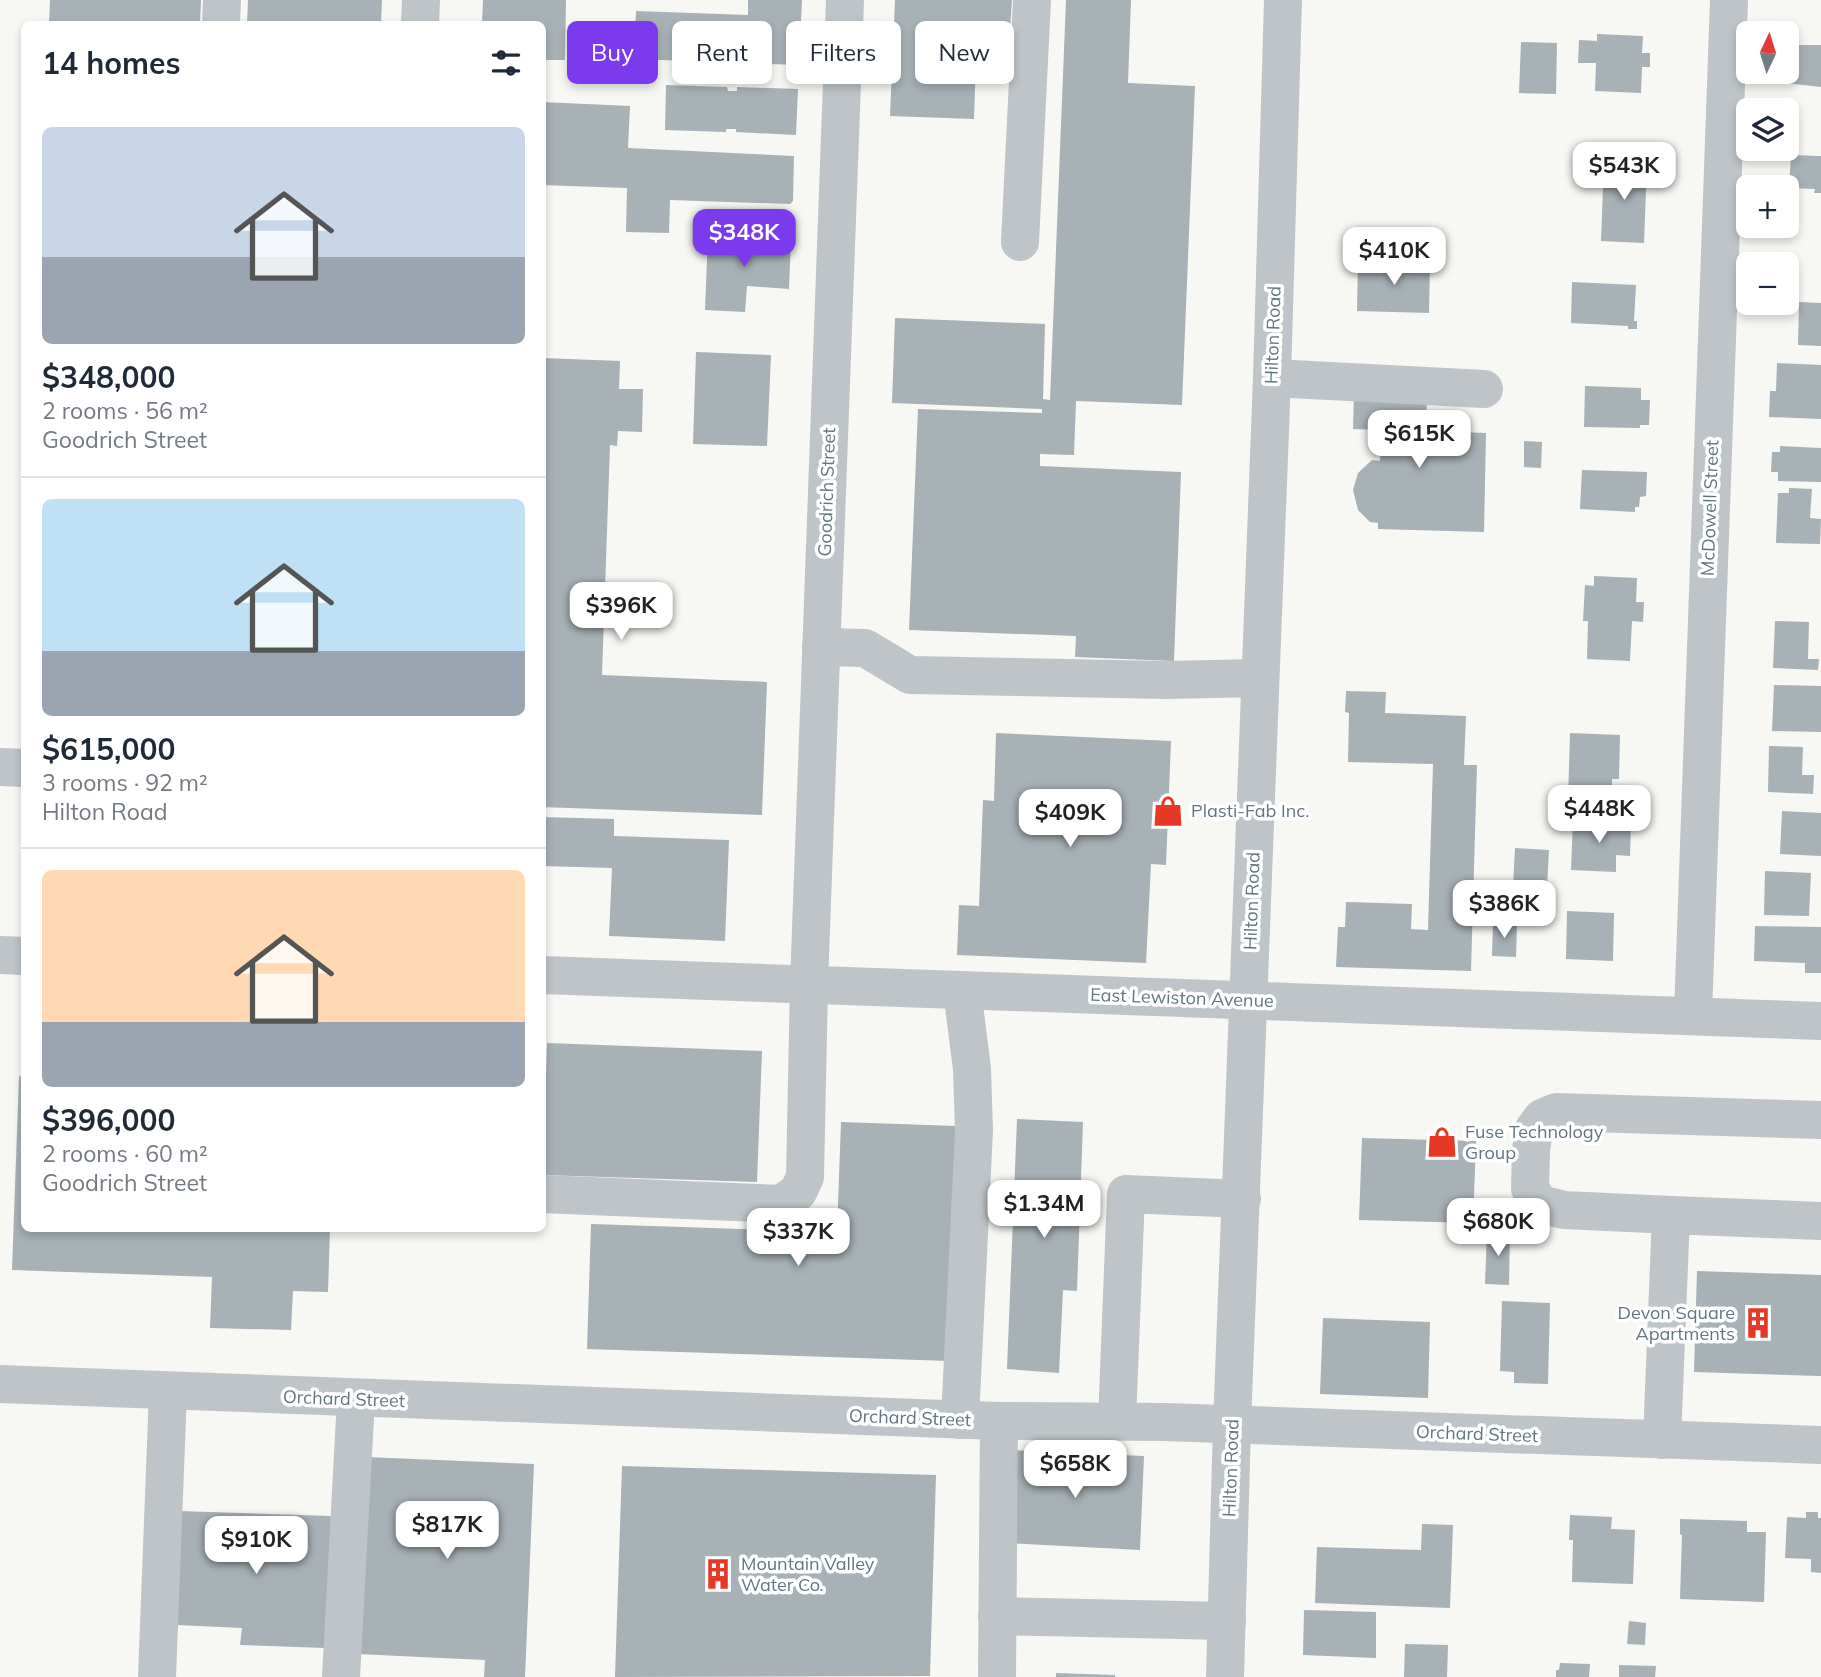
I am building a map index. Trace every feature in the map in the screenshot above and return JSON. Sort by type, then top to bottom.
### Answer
[{"type":"street","points":[[221,21],[222,0]]},
{"type":"street","points":[[420,21],[421,0]]},
{"type":"street","name":"Goodrich Street","points":[[546,1194],[781,1203],[798,1192],[805,1177],[809,984],[845,0]]},
{"type":"street","points":[[1020,242],[1032,0]]},
{"type":"street","name":"Hilton Road","points":[[1225,1677],[1283,0]]},
{"type":"street","name":"McDowell Street","points":[[1693,1015],[1729,0]]},
{"type":"street","points":[[1272,378],[1484,389]]},
{"type":"street","points":[[821,647],[865,648],[911,675],[1166,680],[1260,678]]},
{"type":"street","points":[[0,767],[21,768]]},
{"type":"street","points":[[0,955],[21,956]]},
{"type":"street","name":"East Lewiston Avenue","points":[[546,975],[1821,1021]]},
{"type":"street","points":[[960,1420],[974,1130],[972,1069],[962,990]]},
{"type":"street","points":[[1821,1120],[1556,1112],[1542,1118],[1534,1129],[1530,1189],[1540,1205],[1564,1210],[1821,1222]]},
{"type":"street","points":[[1117,1422],[1126,1194],[1242,1199]]},
{"type":"street","points":[[1662,1440],[1671,1215]]},
{"type":"street","name":"Orchard Street","points":[[0,1384],[960,1420],[1232,1425],[1821,1445]]},
{"type":"street","points":[[157,1677],[168,1392]]},
{"type":"street","points":[[341,1677],[356,1399]]},
{"type":"street","points":[[997,1677],[999,1421]]},
{"type":"street","points":[[997,1616],[1227,1621]]},
{"type":"building","points":[[50,0],[201,0],[200,21],[49,21]]},
{"type":"building","points":[[248,0],[382,0],[381,21],[247,21]]},
{"type":"building","points":[[483,0],[566,0],[565,60],[546,60],[546,21],[482,21]]},
{"type":"building","points":[[748,0],[802,0],[801,21],[786,21],[786,65],[772,64],[772,21],[672,21],[672,60],[658,60],[658,21],[636,21],[636,11],[748,15]]},
{"type":"building","points":[[895,0],[1012,0],[1011,21],[915,21],[915,84],[975,84],[974,119],[890,116],[891,84],[901,84],[901,21],[894,21]]},
{"type":"building","points":[[1066,0],[1131,0],[1128,83],[1195,86],[1182,405],[1076,401],[1074,455],[1040,454],[1040,466],[1181,472],[1174,661],[1075,657],[1076,636],[909,630],[918,409],[1042,413],[1042,409],[892,403],[895,318],[1045,324],[1043,399],[1050,400]]},
{"type":"building","points":[[1597,34],[1643,36],[1642,53],[1650,53],[1650,67],[1642,67],[1641,93],[1595,91],[1596,63],[1578,63],[1579,40],[1597,41]]},
{"type":"building","points":[[1521,42],[1557,43],[1556,94],[1519,93]]},
{"type":"building","points":[[1799,45],[1821,45],[1821,87],[1794,84],[1799,84]]},
{"type":"building","points":[[666,85],[727,87],[728,91],[737,91],[737,87],[798,89],[796,135],[736,132],[736,129],[726,129],[726,132],[665,130]]},
{"type":"building","points":[[546,102],[630,106],[628,148],[794,156],[793,201],[790,204],[670,200],[669,233],[626,232],[627,188],[546,185]]},
{"type":"building","points":[[1799,155],[1821,156],[1821,193],[1814,193],[1815,189],[1799,188],[1799,175],[1790,175],[1791,161],[1799,161]]},
{"type":"building","points":[[1604,162],[1647,163],[1644,243],[1601,241]]},
{"type":"building","points":[[708,235],[791,239],[789,289],[747,286],[745,312],[705,310]]},
{"type":"building","points":[[1358,261],[1430,262],[1429,313],[1357,311]]},
{"type":"building","points":[[1572,282],[1636,285],[1634,321],[1637,321],[1637,329],[1628,329],[1628,326],[1571,323]]},
{"type":"building","points":[[1799,302],[1821,303],[1821,346],[1798,345]]},
{"type":"building","points":[[696,352],[771,355],[767,446],[693,444]]},
{"type":"building","points":[[546,358],[620,361],[619,389],[643,389],[642,432],[618,431],[617,446],[610,445],[602,675],[767,682],[762,815],[546,807]]},
{"type":"building","points":[[1777,363],[1821,365],[1821,419],[1769,417],[1770,391],[1776,391]]},
{"type":"building","points":[[1585,386],[1641,388],[1641,400],[1650,400],[1649,425],[1640,425],[1640,428],[1584,427]]},
{"type":"building","points":[[1354,394],[1427,396],[1426,431],[1486,433],[1484,532],[1378,529],[1378,523],[1370,522],[1358,510],[1353,490],[1358,473],[1372,460],[1380,461],[1381,430],[1353,429]]},
{"type":"building","points":[[1524,441],[1542,442],[1541,468],[1524,467]]},
{"type":"building","points":[[1780,446],[1821,448],[1821,482],[1778,481],[1778,472],[1771,472],[1772,452],[1780,452]]},
{"type":"building","points":[[1582,470],[1647,472],[1646,496],[1640,497],[1639,507],[1635,507],[1635,512],[1580,509]]},
{"type":"building","points":[[1789,488],[1812,489],[1810,518],[1821,519],[1820,544],[1776,543],[1778,493],[1789,493]]},
{"type":"building","points":[[1594,576],[1637,578],[1636,602],[1644,602],[1643,622],[1632,621],[1630,661],[1587,659],[1588,621],[1583,621],[1585,585],[1594,586]]},
{"type":"building","points":[[1775,621],[1809,622],[1808,659],[1819,659],[1818,670],[1773,668]]},
{"type":"building","points":[[1774,685],[1821,686],[1821,732],[1772,731]]},
{"type":"building","points":[[1346,691],[1386,692],[1385,713],[1466,716],[1464,765],[1477,765],[1471,971],[1336,967],[1338,927],[1345,927],[1346,902],[1412,904],[1411,929],[1428,930],[1433,764],[1348,762],[1349,713],[1345,712]]},
{"type":"building","points":[[996,733],[1171,741],[1166,865],[1151,864],[1146,963],[957,955],[959,905],[979,906],[983,800],[994,801]]},
{"type":"building","points":[[1570,733],[1620,735],[1619,779],[1612,779],[1612,802],[1568,800]]},
{"type":"building","points":[[1769,746],[1803,747],[1802,775],[1814,775],[1813,794],[1768,792]]},
{"type":"building","points":[[1782,811],[1821,813],[1821,856],[1780,854]]},
{"type":"building","points":[[546,817],[614,819],[614,836],[729,840],[725,941],[609,936],[612,868],[546,866]]},
{"type":"building","points":[[1573,820],[1631,823],[1630,856],[1616,855],[1616,872],[1571,870]]},
{"type":"building","points":[[1515,848],[1549,850],[1547,887],[1513,886]]},
{"type":"building","points":[[1765,871],[1811,873],[1809,916],[1764,915]]},
{"type":"building","points":[[1567,911],[1614,913],[1613,961],[1566,959]]},
{"type":"building","points":[[1493,923],[1517,924],[1516,957],[1492,956]]},
{"type":"building","points":[[1755,926],[1821,927],[1821,973],[1805,973],[1805,963],[1754,961]]},
{"type":"building","points":[[547,1043],[762,1051],[757,1182],[546,1175]]},
{"type":"building","points":[[19,1076],[21,1232],[330,1232],[328,1292],[293,1291],[291,1330],[210,1328],[212,1277],[12,1270]]},
{"type":"building","points":[[1017,1119],[1083,1122],[1077,1291],[1063,1290],[1059,1373],[1007,1369]]},
{"type":"building","points":[[841,1122],[956,1126],[949,1361],[587,1349],[591,1224],[837,1232]]},
{"type":"building","points":[[1362,1138],[1476,1141],[1473,1223],[1359,1220]]},
{"type":"building","points":[[1487,1230],[1510,1231],[1509,1285],[1485,1284]]},
{"type":"building","name":"Devon Square Apartments","points":[[1697,1271],[1821,1275],[1821,1376],[1694,1372]]},
{"type":"building","points":[[1502,1301],[1550,1303],[1548,1384],[1514,1383],[1514,1372],[1500,1371]]},
{"type":"building","points":[[1323,1318],[1430,1322],[1428,1398],[1320,1394]]},
{"type":"building","points":[[1010,1450],[1144,1456],[1140,1550],[1005,1543]]},
{"type":"building","points":[[366,1457],[534,1464],[525,1677],[484,1677],[485,1660],[357,1654]]},
{"type":"building","name":"Mountain Valley Water Co.","points":[[622,1466],[936,1475],[930,1676],[615,1677]]},
{"type":"building","points":[[179,1511],[331,1516],[326,1648],[240,1645],[242,1628],[177,1625]]},
{"type":"building","points":[[1806,1512],[1818,1512],[1818,1518],[1821,1518],[1821,1573],[1811,1572],[1811,1559],[1785,1558],[1787,1517],[1806,1518]]},
{"type":"building","points":[[1570,1515],[1612,1517],[1611,1529],[1635,1530],[1633,1584],[1572,1582],[1573,1540],[1569,1540]]},
{"type":"building","points":[[1680,1519],[1747,1521],[1747,1532],[1766,1532],[1764,1602],[1680,1599]]},
{"type":"building","points":[[1422,1524],[1453,1525],[1450,1608],[1315,1603],[1317,1547],[1421,1550]]},
{"type":"building","points":[[1304,1610],[1376,1612],[1376,1658],[1303,1655]]},
{"type":"building","points":[[1629,1621],[1646,1623],[1645,1645],[1627,1644]]},
{"type":"building","points":[[1405,1644],[1448,1645],[1447,1677],[1404,1677]]},
{"type":"building","points":[[1560,1663],[1590,1664],[1589,1677],[1556,1677]]},
{"type":"building","points":[[1619,1665],[1656,1666],[1655,1677],[1619,1677]]},
{"type":"building","points":[[1056,1673],[1115,1675],[1115,1677],[1056,1677]]},
{"type":"place","name":"Plasti-Fab Inc.","points":[[1168,811]]},
{"type":"place","name":"Fuse Technology Group","points":[[1442,1142]]},
{"type":"place","name":"Devon Square Apartments","points":[[1758,1323]]},
{"type":"place","name":"Mountain Valley Water Co.","points":[[718,1574]]}]
